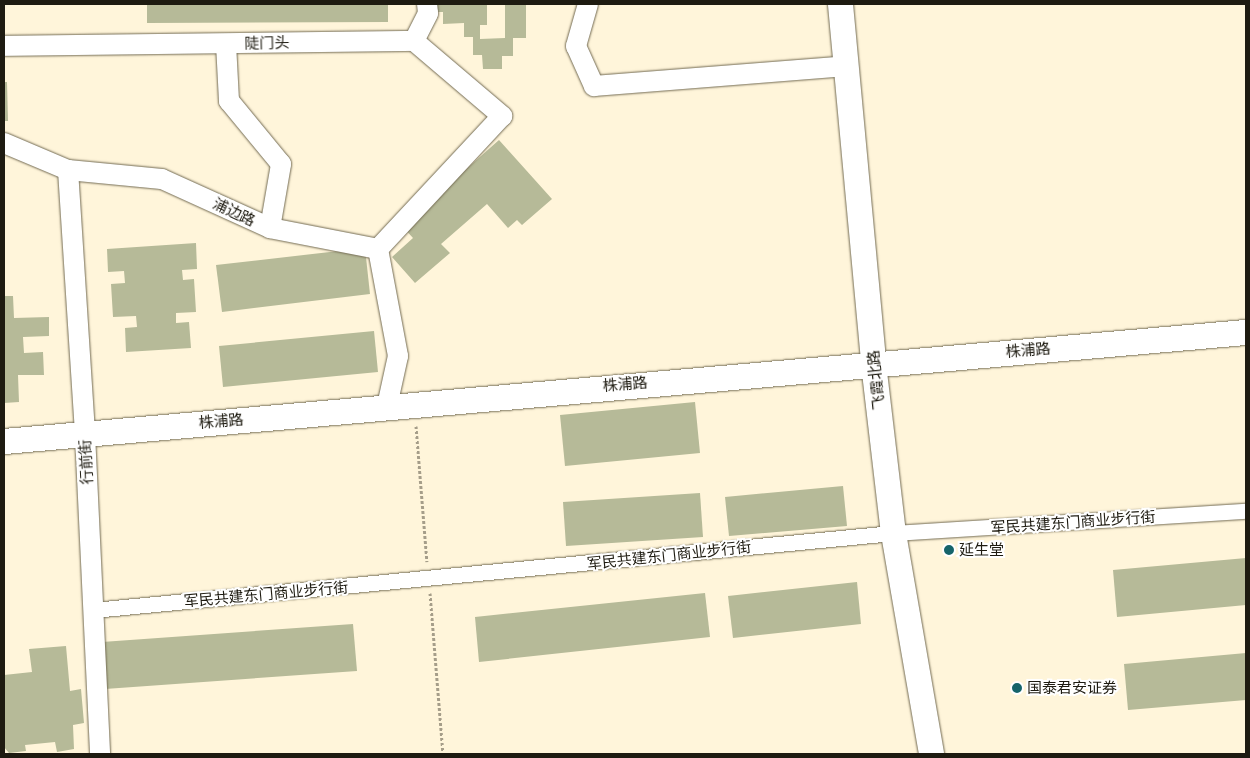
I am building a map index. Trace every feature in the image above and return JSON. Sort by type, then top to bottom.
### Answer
[{"type":"street","points":[[378,249],[502,116],[414,41],[428,13],[428,4]]},
{"type":"street","points":[[588,4],[576,46],[594,86],[846,66]]},
{"type":"street","name":"飞霞北路","points":[[840,4],[873,363],[894,533],[931,754]]},
{"type":"street","name":"陡门头","points":[[4,46],[414,41]]},
{"type":"street","name":"浦边路","points":[[4,143],[68,170],[162,179],[270,228],[282,164],[229,101],[226,44]]},
{"type":"street","name":"行前街","points":[[68,170],[85,434],[100,754]]},
{"type":"street","points":[[270,228],[378,249]]},
{"type":"street","points":[[378,249],[398,356],[386,406]]},
{"type":"street","name":"株浦路","points":[[4,441],[873,363],[1246,332]]},
{"type":"street","name":"军民共建东门商业步行街","points":[[93,610],[894,533],[1246,511]]},
{"type":"building","points":[[147,4],[388,4],[388,22],[147,23]]},
{"type":"building","points":[[435,4],[487,4],[487,25],[480,25],[480,39],[505,38],[505,4],[526,4],[526,38],[513,38],[513,56],[502,56],[502,69],[483,69],[482,55],[473,55],[473,37],[464,37],[464,23],[443,24],[443,12],[435,12]]},
{"type":"building","points":[[4,82],[7,82],[8,121],[4,121]]},
{"type":"building","points":[[499,140],[552,199],[522,225],[517,220],[508,228],[487,204],[441,244],[450,253],[415,283],[392,257],[413,238],[402,226]]},
{"type":"building","points":[[196,243],[197,269],[182,270],[183,280],[194,279],[196,312],[176,313],[176,323],[189,322],[191,348],[126,352],[125,328],[137,327],[136,316],[113,317],[111,284],[125,283],[124,271],[108,272],[107,249]]},
{"type":"building","points":[[365,248],[370,294],[222,312],[216,265]]},
{"type":"building","points":[[4,296],[13,296],[14,318],[49,317],[49,336],[23,337],[24,353],[43,352],[44,375],[18,375],[19,402],[4,403]]},
{"type":"building","points":[[374,331],[378,372],[223,387],[219,346]]},
{"type":"building","points":[[695,402],[700,453],[565,466],[560,415]]},
{"type":"building","points":[[843,486],[847,526],[729,536],[725,497]]},
{"type":"building","points":[[700,493],[703,537],[566,546],[563,502]]},
{"type":"building","points":[[1246,558],[1246,605],[1117,617],[1113,570]]},
{"type":"building","points":[[857,582],[861,624],[733,638],[728,596]]},
{"type":"building","points":[[705,593],[710,637],[479,662],[475,617]]},
{"type":"building","points":[[353,624],[357,671],[105,689],[102,642]]},
{"type":"building","points":[[66,646],[70,691],[81,689],[84,723],[73,725],[74,749],[57,752],[55,742],[25,745],[26,751],[9,753],[4,747],[4,675],[32,672],[29,649]]},
{"type":"building","points":[[1246,653],[1246,700],[1128,710],[1124,664]]},
{"type":"place","name":"延生堂","points":[[949,550]]},
{"type":"place","name":"国泰君安证券","points":[[1017,688]]}]
